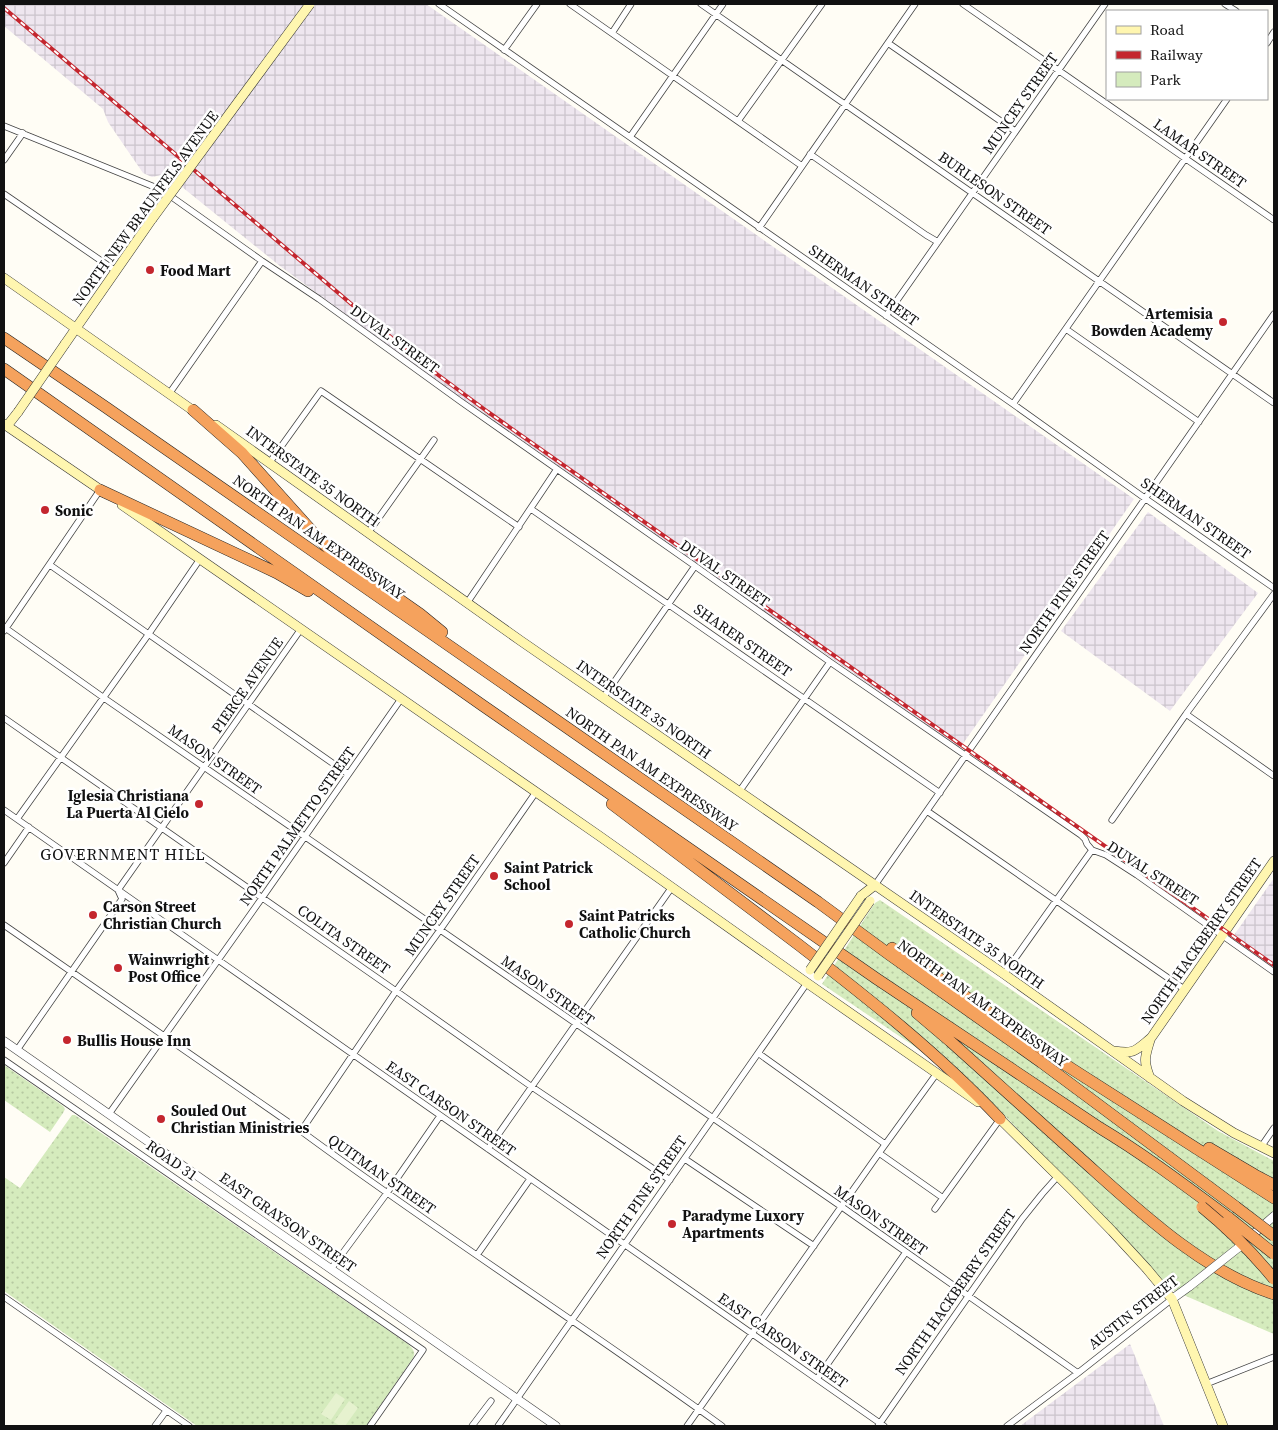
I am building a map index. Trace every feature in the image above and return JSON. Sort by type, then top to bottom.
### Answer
[{"type":"highway","name":"NORTH PAN AM EXPRESSWAY","points":[[4,336],[818,902],[1041,1062],[1274,1236]]},
{"type":"highway","points":[[4,369],[482,705],[877,979],[1126,1144],[1229,1218],[1274,1254]]},
{"type":"highway","points":[[193,410],[242,453],[333,553],[420,614],[519,694]]},
{"type":"highway","points":[[100,490],[289,580],[482,705]]},
{"type":"highway","points":[[563,761],[612,804],[857,990],[976,1093],[1000,1119]]},
{"type":"highway","points":[[818,902],[924,968],[1058,1060],[1218,1157],[1274,1198]]},
{"type":"highway","points":[[877,979],[950,1041],[1152,1222],[1227,1273],[1274,1294]]},
{"type":"highway","points":[[1100,1128],[1114,1144],[1202,1207],[1226,1227],[1274,1279]]},
{"type":"highway","points":[[1218,1157],[1274,1185]]},
{"type":"main road","name":"NORTH NEW BRAUNFELS AVENUE","points":[[5,427],[18,412],[152,219],[310,4]]},
{"type":"main road","name":"INTERSTATE 35 NORTH","points":[[4,278],[169,394],[225,430],[467,603],[1004,974],[1150,1078],[1211,1119],[1274,1153]]},
{"type":"main road","points":[[5,427],[100,490],[536,792],[1000,1119],[1058,1176],[1172,1299],[1223,1426]]},
{"type":"main road","name":"NORTH HACKBERRY STREET","points":[[1150,1078],[1144,1060],[1151,1038],[1274,861]]},
{"type":"main road","name":"NORTH PINE STREET","points":[[807,983],[810,970],[862,896],[875,885]]},
{"type":"main road","name":"NORTH PINE STREET","points":[[807,983],[818,976],[870,901],[875,885]]},
{"type":"main road","name":"NORTH HACKBERRY STREET","points":[[1111,1051],[1134,1052],[1151,1038]]},
{"type":"street","name":"SHERMAN STREET","points":[[439,4],[1274,588]]},
{"type":"street","points":[[504,50],[537,4]]},
{"type":"street","points":[[570,4],[802,166]]},
{"type":"street","points":[[612,32],[631,4]]},
{"type":"street","name":"BURLESON STREET","points":[[701,4],[1274,403]]},
{"type":"street","points":[[630,137],[723,4]]},
{"type":"street","points":[[738,121],[822,4]]},
{"type":"street","points":[[759,228],[915,4]]},
{"type":"street","name":"LAMAR STREET","points":[[963,4],[1274,220]]},
{"type":"street","name":"MUNCEY STREET","points":[[886,316],[1105,4]]},
{"type":"street","points":[[888,43],[1015,131]]},
{"type":"street","points":[[1013,404],[1227,100]]},
{"type":"street","name":"DUVAL STREET","points":[[4,126],[162,190],[830,662],[1082,835],[1092,850],[1106,855],[1137,875],[1274,972]]},
{"type":"street","points":[[4,160],[23,134]]},
{"type":"street","points":[[810,154],[938,242]]},
{"type":"street","points":[[4,194],[116,272]]},
{"type":"street","points":[[169,394],[262,261]]},
{"type":"street","name":"NORTH PINE STREET","points":[[875,885],[1274,314]]},
{"type":"street","points":[[1066,329],[1199,422]]},
{"type":"street","points":[[270,462],[321,390],[519,527]]},
{"type":"street","points":[[368,533],[434,440]]},
{"type":"street","points":[[467,603],[557,469]]},
{"type":"street","points":[[4,629],[100,490]]},
{"type":"street","name":"SHARER STREET","points":[[531,509],[940,792]]},
{"type":"street","points":[[17,819],[148,636],[200,559]]},
{"type":"street","points":[[50,565],[148,636],[348,774]]},
{"type":"street","points":[[603,698],[695,566]]},
{"type":"street","points":[[1112,820],[1186,714],[1274,594]]},
{"type":"street","name":"MASON STREET","points":[[4,629],[842,1207],[1078,1373]]},
{"type":"street","name":"PIERCE AVENUE","points":[[17,1050],[122,899],[118,890],[301,629]]},
{"type":"street","points":[[739,792],[830,662]]},
{"type":"street","name":"NORTH PALMETTO STREET","points":[[109,1114],[401,699]]},
{"type":"street","points":[[1186,714],[1274,776]]},
{"type":"street","name":"COLITA STREET","points":[[4,718],[396,990],[532,1087],[670,1180]]},
{"type":"street","name":"MUNCEY STREET","points":[[300,1131],[354,1055],[396,990],[536,792]]},
{"type":"street","name":"EAST CARSON STREET","points":[[4,810],[881,1425]]},
{"type":"street","points":[[927,811],[1184,989]]},
{"type":"street","points":[[4,863],[29,827]]},
{"type":"street","points":[[1004,974],[1092,850]]},
{"type":"street","points":[[488,1149],[672,887]]},
{"type":"street","name":"QUITMAN STREET","points":[[4,925],[722,1426]]},
{"type":"street","name":"NORTH PINE STREET","points":[[498,1426],[807,983]]},
{"type":"street","name":"EAST GRAYSON STREET","points":[[4,1041],[556,1426]]},
{"type":"street","points":[[758,1054],[885,1144]]},
{"type":"street","name":"ROAD 31","points":[[4,1060],[423,1350],[370,1426]]},
{"type":"street","points":[[687,1426],[937,1073]]},
{"type":"street","points":[[332,1269],[440,1116]]},
{"type":"street","points":[[935,1210],[1000,1119]]},
{"type":"street","points":[[1261,1147],[1274,1128]]},
{"type":"street","points":[[879,1153],[944,1198]]},
{"type":"street","points":[[684,1159],[814,1246]]},
{"type":"street","name":"NORTH HACKBERRY STREET","points":[[881,1425],[1033,1204],[1058,1176]]},
{"type":"street","points":[[477,1255],[530,1179]]},
{"type":"street","name":"AUSTIN STREET","points":[[1007,1426],[1190,1286],[1238,1248],[1274,1216]]},
{"type":"street","points":[[817,1379],[906,1252]]},
{"type":"street","points":[[4,1297],[189,1426]]},
{"type":"street","points":[[1206,1384],[1274,1357]]},
{"type":"street","points":[[472,1426],[491,1401]]},
{"type":"street","points":[[156,1426],[166,1411]]},
{"type":"shaded area","points":[[4,4],[426,4],[1134,499],[960,748],[448,390],[280,266],[166,174],[152,177],[143,173],[108,122],[103,109],[4,26]]},
{"type":"shaded area","points":[[1148,512],[1258,593],[1170,711],[1061,631]]},
{"type":"shaded area","points":[[1274,878],[1274,968],[1232,938]]},
{"type":"shaded area","points":[[1130,1344],[1164,1426],[1020,1426]]},
{"type":"green space","points":[[880,900],[1218,1131],[1274,1161],[1274,1334],[1172,1290],[1006,1117],[917,1048],[822,984],[875,903]]},
{"type":"green space","points":[[4,1065],[63,1106],[65,1109],[63,1113],[50,1132],[4,1100]]},
{"type":"green space","points":[[72,1115],[75,1115],[413,1349],[413,1358],[366,1426],[197,1426],[4,1291],[4,1177],[20,1188]]},
{"type":"green space","points":[[336,1393],[345,1399],[331,1420],[321,1414]]},
{"type":"green space","points":[[349,1401],[358,1408],[345,1426],[340,1426],[334,1422]]},
{"type":"railway","points":[[4,8],[418,360],[488,412],[1274,965]]},
{"type":"place","name":"Food Mart","points":[[150,270]]},
{"type":"place","name":"Artemisia Bowden Academy","points":[[1223,322]]},
{"type":"place","name":"Sonic","points":[[45,510]]},
{"type":"place","name":"Iglesia Christiana La Puerta Al Cielo","points":[[199,804]]},
{"type":"place","name":"Saint Patrick School","points":[[494,876]]},
{"type":"place","name":"Carson Street Christian Church","points":[[93,915]]},
{"type":"place","name":"Saint Patricks Catholic Church","points":[[569,924]]},
{"type":"place","name":"Wainwright Post Office","points":[[118,968]]},
{"type":"place","name":"Bullis House Inn","points":[[67,1040]]},
{"type":"place","name":"Souled Out Christian Ministries","points":[[161,1119]]},
{"type":"place","name":"Paradyme Luxory Apartments","points":[[672,1224]]},
{"type":"district","name":"GOVERNMENT HILL","points":[[123,854]]}]
